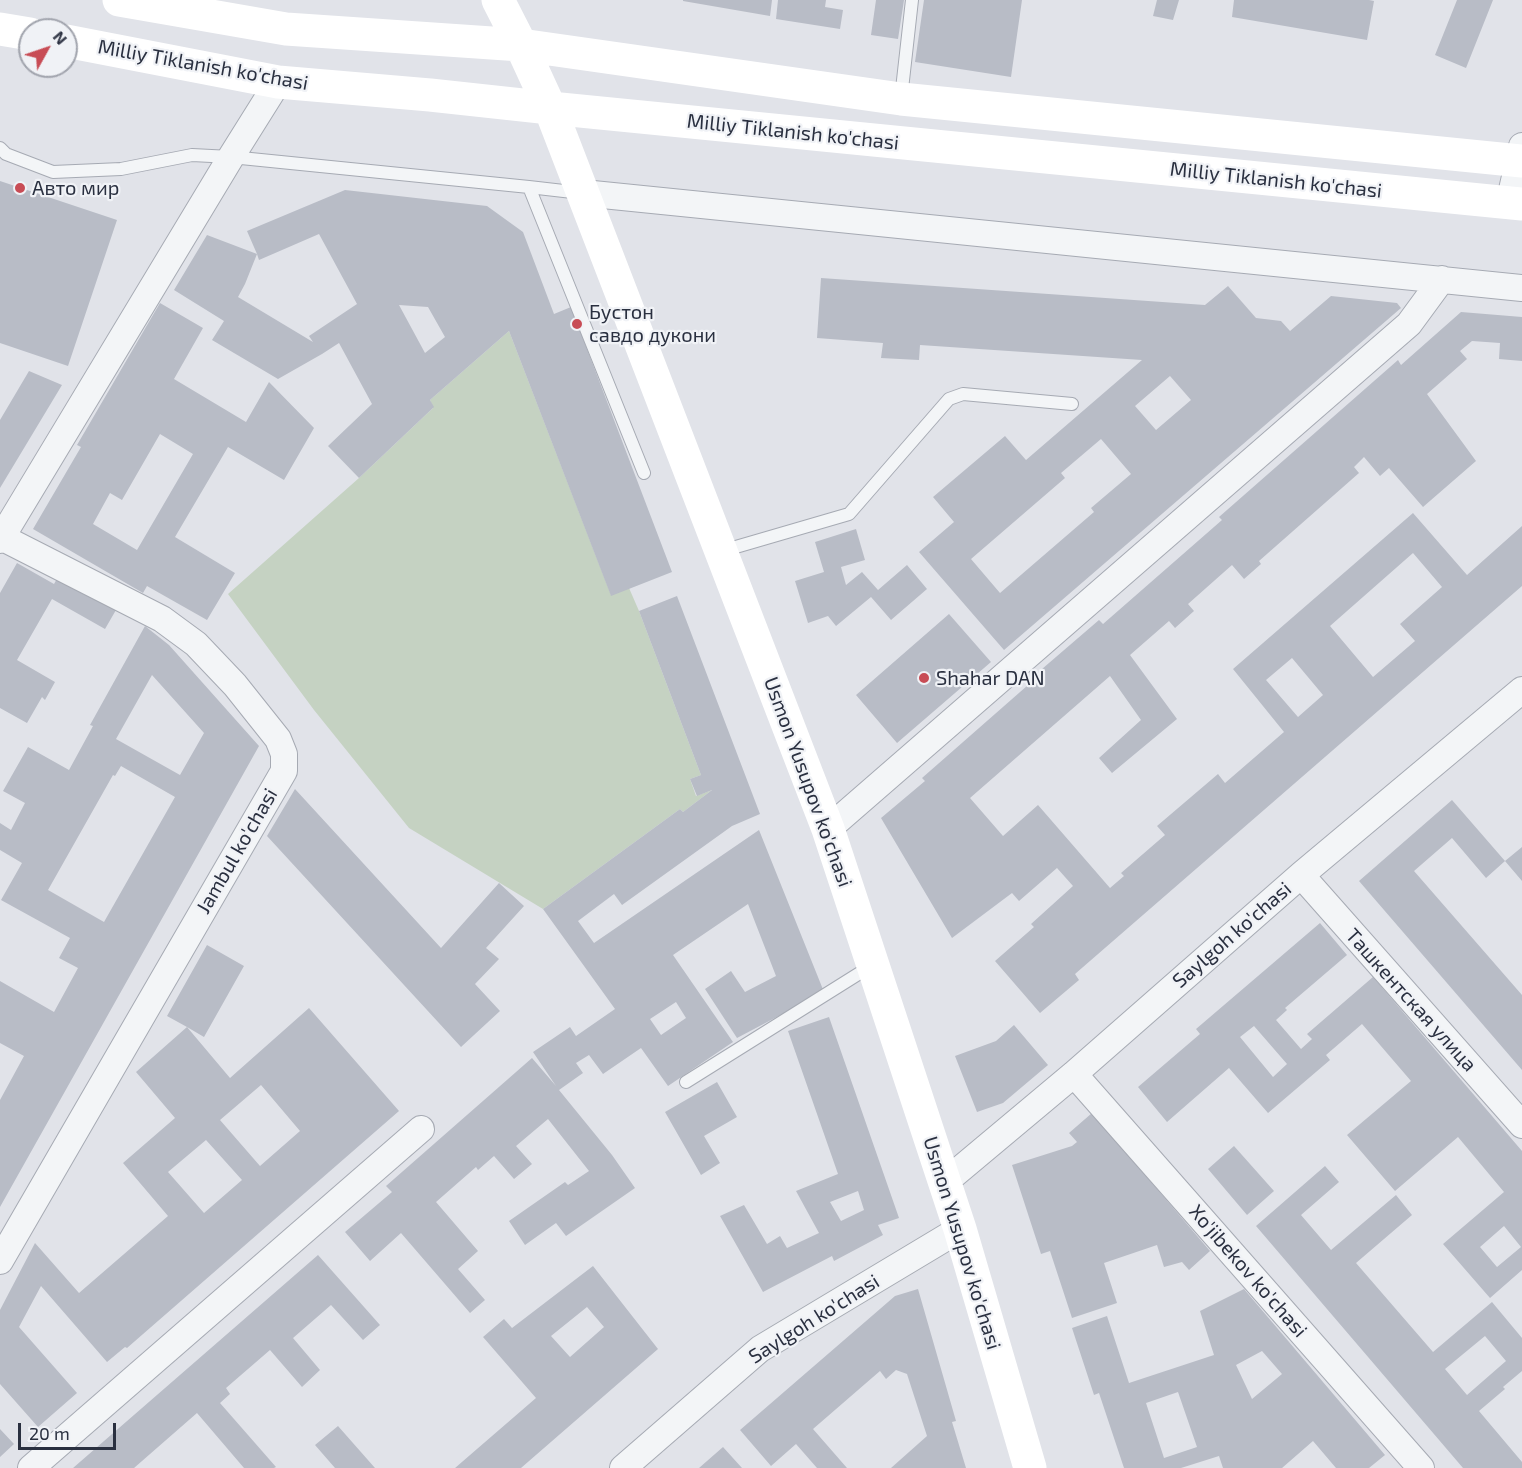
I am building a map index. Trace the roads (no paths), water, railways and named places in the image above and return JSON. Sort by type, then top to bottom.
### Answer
[{"type":"main road","points":[[119,0],[286,29],[521,45],[901,99],[1521,156]]},
{"type":"main road","name":"Usmon Yusupov ko'chasi","points":[[498,0],[550,108],[828,829],[960,1229],[1030,1468]]},
{"type":"main road","points":[[0,30],[18,32]]},
{"type":"main road","name":"Milliy Tiklanish ko'chasi","points":[[78,43],[278,82],[430,95],[1516,204]]},
{"type":"street","points":[[1,538],[278,82]]},
{"type":"street","points":[[1516,204],[1521,156]]},
{"type":"street","points":[[583,194],[1522,288]]},
{"type":"street","points":[[828,829],[1409,324],[1442,279]]},
{"type":"street","name":"Jambul ko'chasi","points":[[0,1261],[284,771],[284,754],[278,739],[235,685],[196,644],[162,619],[1,538]]},
{"type":"street","name":"Saylgoh ko'chasi","points":[[945,1182],[1074,1074],[1300,875],[1522,690]]},
{"type":"street","name":"Ташкентская улица","points":[[1300,875],[1522,1125]]},
{"type":"street","name":"Xo'jibekov ko'chasi","points":[[1074,1074],[1421,1468]]},
{"type":"street","points":[[31,1468],[421,1129]]},
{"type":"street","name":"Saylgoh ko'chasi","points":[[623,1468],[760,1349],[960,1229]]},
{"type":"lane","points":[[901,99],[912,0]]},
{"type":"lane","points":[[0,148],[6,154],[53,172],[121,169],[192,155],[231,157],[583,194]]},
{"type":"lane","points":[[529,187],[644,473]]},
{"type":"lane","points":[[721,551],[849,514],[949,399],[963,394],[1072,404]]},
{"type":"lane","points":[[686,1082],[873,964]]},
{"type":"place","name":"Авто мир","points":[[20,188]]},
{"type":"place","name":"Бустон савдо дукони","points":[[577,324]]},
{"type":"place","name":"Shahar DAN","points":[[924,678]]}]
